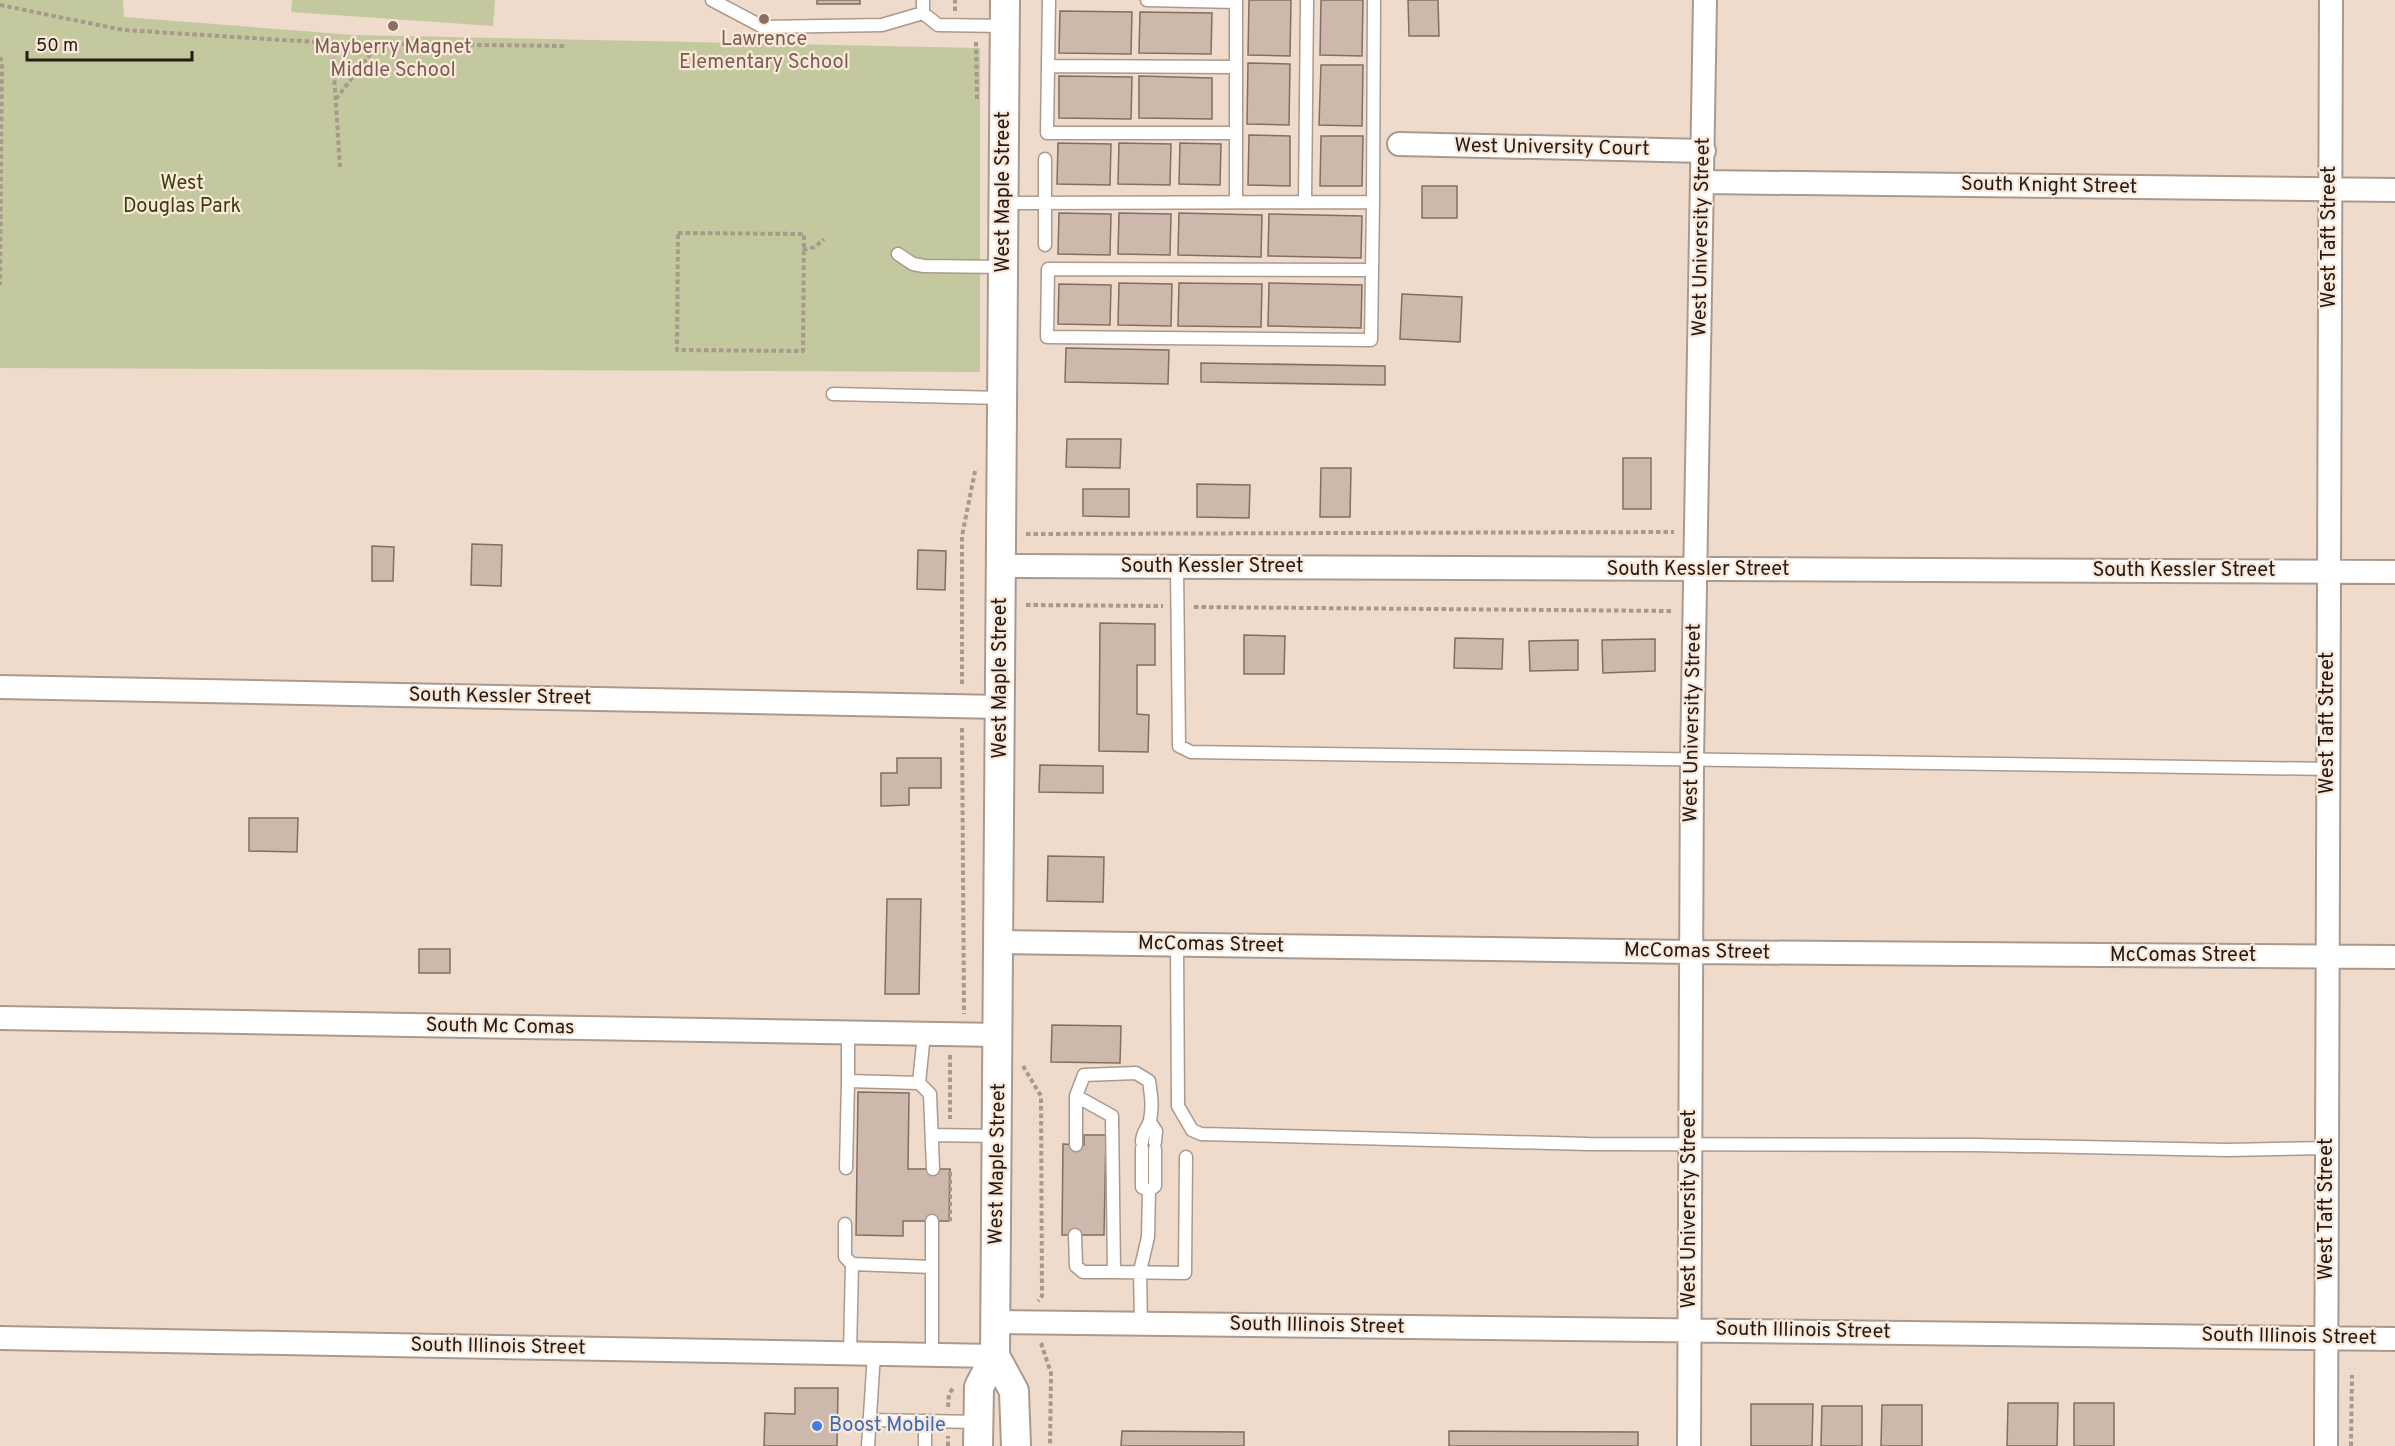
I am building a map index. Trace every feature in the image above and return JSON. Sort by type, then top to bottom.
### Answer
[{"type":"street","name":"West University Street","points":[[1689,1446],[1692,759],[1706,0]]},
{"type":"street","name":"West Taft Street","points":[[2326,1446],[2331,0]]},
{"type":"street","name":"West Maple Street","points":[[978,1434],[979,1387],[995,1356],[1001,707],[1014,566],[1003,398],[1005,13]]},
{"type":"street","name":"West University Court","points":[[1399,144],[1704,151]]},
{"type":"street","name":"South Knight Street","points":[[1704,182],[2395,190]]},
{"type":"street","name":"South Kessler Street","points":[[1014,566],[2395,572]]},
{"type":"street","name":"South Kessler Street","points":[[0,687],[1001,707]]},
{"type":"street","name":"McComas Street","points":[[999,942],[1691,952],[2395,957]]},
{"type":"street","name":"South Mc Comas","points":[[0,1018],[999,1035]]},
{"type":"street","name":"South Illinois Street","points":[[996,1322],[2395,1339]]},
{"type":"street","name":"South Illinois Street","points":[[0,1338],[995,1356]]},
{"type":"street","points":[[995,1356],[1014,1391],[1016,1446]]},
{"type":"lane","points":[[712,0],[763,27],[882,25],[923,13]]},
{"type":"lane","points":[[923,0],[923,13]]},
{"type":"lane","points":[[1049,0],[1047,133],[1236,133]]},
{"type":"lane","points":[[1147,0],[1236,1],[1236,202]]},
{"type":"lane","points":[[1305,202],[1307,0]]},
{"type":"lane","points":[[1372,270],[1048,268],[1047,337],[1371,340],[1373,202],[1374,0]]},
{"type":"lane","points":[[923,13],[938,25],[1005,13]]},
{"type":"lane","points":[[1048,66],[1236,67]]},
{"type":"lane","points":[[1045,159],[1045,245]]},
{"type":"lane","points":[[1004,203],[1373,202]]},
{"type":"lane","points":[[898,254],[913,264],[924,266],[1004,267]]},
{"type":"lane","points":[[833,394],[1003,398]]},
{"type":"lane","points":[[1177,567],[1179,747],[1182,750],[2328,770]]},
{"type":"lane","points":[[1177,944],[1178,1106],[1192,1130],[1201,1134],[1690,1145],[1976,1145],[2227,1150],[2327,1148]]},
{"type":"lane","points":[[846,1168],[848,1032]]},
{"type":"lane","points":[[919,1083],[924,1034]]},
{"type":"lane","points":[[1076,1144],[1076,1096],[1084,1075],[1136,1073],[1149,1081],[1152,1099],[1150,1122],[1142,1131],[1142,1187],[1149,1191]]},
{"type":"lane","points":[[848,1081],[919,1083],[930,1094],[933,1169]]},
{"type":"lane","points":[[1076,1096],[1112,1116],[1114,1272]]},
{"type":"lane","points":[[1141,1324],[1140,1272],[1148,1237],[1149,1191],[1155,1186],[1156,1131],[1150,1122]]},
{"type":"lane","points":[[933,1135],[998,1136]]},
{"type":"lane","points":[[1075,1235],[1076,1266],[1083,1272],[1185,1273],[1186,1157]]},
{"type":"lane","points":[[932,1221],[932,1355]]},
{"type":"lane","points":[[846,1224],[845,1257],[852,1264],[932,1267]]},
{"type":"lane","points":[[850,1353],[852,1264]]},
{"type":"lane","points":[[868,1446],[874,1354]]},
{"type":"lane","points":[[869,1420],[948,1421],[978,1434]]},
{"type":"lane","points":[[925,1421],[925,1446]]},
{"type":"path","points":[[0,5],[123,30],[332,43],[564,46]]},
{"type":"path","points":[[966,40],[976,40],[977,108]]},
{"type":"path","points":[[332,43],[340,167]]},
{"type":"path","points":[[336,99],[377,44]]},
{"type":"path","points":[[0,57],[0,285]]},
{"type":"path","points":[[678,233],[804,234],[803,250],[803,351],[677,350],[678,233]]},
{"type":"path","points":[[803,250],[815,247],[824,239]]},
{"type":"path","points":[[950,1229],[950,1055],[964,1021],[962,536],[975,461]]},
{"type":"path","points":[[1025,615],[1026,605],[1014,566],[1026,534],[1027,522]]},
{"type":"path","points":[[1026,534],[1674,532]]},
{"type":"path","points":[[1026,605],[1673,611]]},
{"type":"path","points":[[1023,1056],[1023,1067],[1041,1096],[1042,1296],[1034,1308],[1044,1355],[1051,1373],[1050,1446]]},
{"type":"path","points":[[948,1446],[949,1394],[965,1374],[963,1356]]},
{"type":"path","points":[[2351,1446],[2352,1376]]},
{"type":"green space","name":"West Douglas Park","points":[[0,0],[123,0],[124,17],[354,35],[980,48],[980,372],[0,368]]},
{"type":"green space","points":[[292,0],[495,0],[493,26],[291,12]]},
{"type":"building","name":"Lawrence Elementary School","points":[[817,0],[860,0],[860,4],[817,4]]},
{"type":"building","points":[[1249,0],[1291,0],[1290,56],[1248,55]]},
{"type":"building","points":[[1321,0],[1363,0],[1362,56],[1320,55]]},
{"type":"building","points":[[1408,0],[1438,0],[1439,36],[1409,36]]},
{"type":"building","points":[[1060,11],[1132,12],[1131,54],[1059,53]]},
{"type":"building","points":[[1140,12],[1212,13],[1211,54],[1139,53]]},
{"type":"building","points":[[1248,63],[1290,64],[1289,125],[1247,124]]},
{"type":"building","points":[[1321,65],[1363,65],[1362,126],[1319,125]]},
{"type":"building","points":[[1059,76],[1132,77],[1131,119],[1059,118]]},
{"type":"building","points":[[1139,76],[1212,78],[1212,119],[1139,118]]},
{"type":"building","points":[[1249,135],[1290,136],[1290,186],[1248,185]]},
{"type":"building","points":[[1321,136],[1363,136],[1362,186],[1320,186]]},
{"type":"building","points":[[1058,143],[1111,144],[1110,185],[1057,184]]},
{"type":"building","points":[[1119,143],[1171,144],[1170,185],[1118,184]]},
{"type":"building","points":[[1180,143],[1221,144],[1220,185],[1179,184]]},
{"type":"building","points":[[1422,186],[1457,186],[1457,218],[1422,218]]},
{"type":"building","points":[[1059,213],[1111,214],[1110,255],[1058,254]]},
{"type":"building","points":[[1119,213],[1171,214],[1170,255],[1118,254]]},
{"type":"building","points":[[1179,213],[1262,215],[1261,257],[1178,255]]},
{"type":"building","points":[[1269,214],[1362,216],[1361,258],[1268,256]]},
{"type":"building","points":[[1119,283],[1172,284],[1171,326],[1118,325]]},
{"type":"building","points":[[1179,283],[1262,284],[1261,327],[1178,326]]},
{"type":"building","points":[[1269,283],[1362,285],[1361,328],[1268,326]]},
{"type":"building","points":[[1059,284],[1111,285],[1110,325],[1058,324]]},
{"type":"building","points":[[1402,294],[1462,297],[1460,342],[1400,339]]},
{"type":"building","points":[[1066,348],[1169,350],[1168,384],[1065,382]]},
{"type":"building","points":[[1201,363],[1385,366],[1385,385],[1201,382]]},
{"type":"building","points":[[1067,439],[1121,439],[1120,468],[1066,467]]},
{"type":"building","points":[[1623,458],[1651,458],[1651,509],[1623,509]]},
{"type":"building","points":[[1321,468],[1351,468],[1350,517],[1320,517]]},
{"type":"building","points":[[1197,484],[1250,485],[1249,518],[1197,517]]},
{"type":"building","points":[[1083,489],[1129,489],[1129,517],[1083,516]]},
{"type":"building","points":[[472,544],[502,545],[501,586],[471,585]]},
{"type":"building","points":[[372,546],[394,547],[393,581],[372,581]]},
{"type":"building","points":[[918,550],[946,551],[945,590],[917,589]]},
{"type":"building","points":[[1100,623],[1155,624],[1155,665],[1137,665],[1137,714],[1149,715],[1148,752],[1099,751]]},
{"type":"building","points":[[1244,635],[1285,636],[1284,674],[1244,674]]},
{"type":"building","points":[[1455,638],[1503,639],[1502,669],[1454,668]]},
{"type":"building","points":[[1655,639],[1655,671],[1603,673],[1602,640]]},
{"type":"building","points":[[1578,640],[1578,670],[1530,671],[1529,641]]},
{"type":"building","points":[[897,758],[941,758],[941,788],[909,788],[909,805],[881,806],[881,773],[897,773]]},
{"type":"building","points":[[1040,765],[1103,766],[1103,793],[1039,792]]},
{"type":"building","points":[[249,818],[298,818],[297,852],[249,851]]},
{"type":"building","points":[[1048,856],[1104,857],[1103,902],[1047,901]]},
{"type":"building","points":[[887,899],[921,899],[919,994],[885,994]]},
{"type":"building","points":[[419,949],[450,949],[450,973],[419,973]]},
{"type":"building","points":[[1052,1025],[1121,1026],[1120,1063],[1051,1062]]},
{"type":"building","points":[[858,1092],[909,1093],[908,1169],[950,1169],[949,1221],[903,1221],[903,1236],[856,1235]]},
{"type":"building","points":[[1084,1135],[1106,1135],[1104,1235],[1062,1235],[1063,1144],[1084,1145]]},
{"type":"building","points":[[795,1388],[838,1388],[837,1446],[764,1446],[765,1413],[795,1414]]},
{"type":"building","points":[[2008,1403],[2058,1403],[2057,1446],[2007,1446]]},
{"type":"building","points":[[2074,1403],[2114,1403],[2114,1446],[2074,1446]]},
{"type":"building","points":[[1751,1404],[1813,1404],[1812,1446],[1751,1446]]},
{"type":"building","points":[[1882,1405],[1922,1405],[1922,1446],[1881,1446]]},
{"type":"building","points":[[1822,1406],[1862,1406],[1862,1446],[1821,1446]]},
{"type":"building","points":[[1122,1431],[1244,1432],[1244,1446],[1121,1446]]},
{"type":"building","points":[[1449,1431],[1638,1432],[1638,1446],[1449,1446]]},
{"type":"place","name":"Lawrence Elementary School","points":[[764,19]]},
{"type":"place","name":"Mayberry Magnet Middle School","points":[[393,26]]},
{"type":"place","name":"Boost Mobile","points":[[817,1426]]}]
